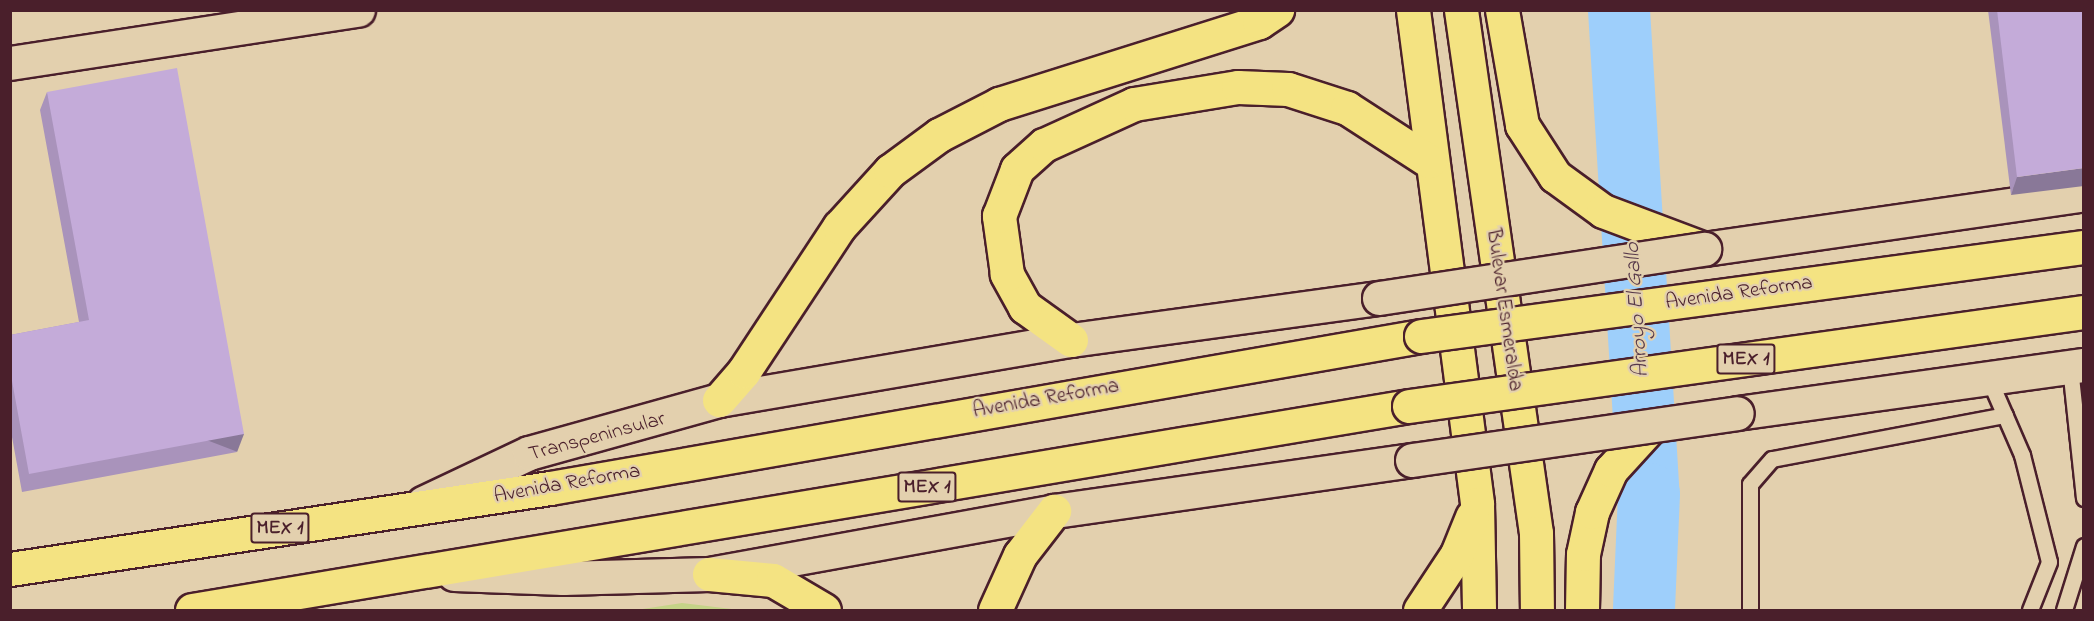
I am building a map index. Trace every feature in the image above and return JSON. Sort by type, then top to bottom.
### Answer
[{"type":"main road","points":[[719,400],[744,371],[839,227],[890,171],[939,135],[999,104],[1259,22],[1277,10]]},
{"type":"main road","points":[[1413,10],[1430,161],[1477,504],[1479,610]]},
{"type":"main road","name":"Bulevar Esmeralda","points":[[1461,10],[1536,533],[1537,610]]},
{"type":"main road","points":[[1504,25],[1522,125],[1555,176],[1603,211],[1704,249]]},
{"type":"main road","points":[[1071,340],[1025,307],[1007,274],[999,216],[1017,169],[1044,145],[1134,104],[1238,87],[1288,90],[1347,108],[1430,161]]},
{"type":"main road","name":"Avenida Reforma","points":[[10,569],[550,488],[1260,360],[2084,247]]},
{"type":"main road","name":"MEX 1","points":[[192,610],[432,573],[567,548],[1409,406],[2084,312]]},
{"type":"main road","points":[[1582,610],[1583,554],[1592,512],[1611,470],[1651,426]]},
{"type":"main road","points":[[1420,610],[1457,554],[1477,504]]},
{"type":"main road","points":[[995,610],[1020,555],[1054,511]]},
{"type":"main road","points":[[709,574],[773,580],[824,610]]},
{"type":"street","points":[[10,63],[358,10]]},
{"type":"street","name":"Transpeninsular","points":[[412,509],[529,453],[719,400],[1071,340],[1379,298],[2084,194]]},
{"type":"street","points":[[432,573],[563,578],[709,574],[1054,511],[2077,366]]},
{"type":"lane","points":[[2077,366],[2084,498]]},
{"type":"lane","points":[[1989,379],[2022,455],[2049,562],[2030,610]]},
{"type":"lane","points":[[1750,610],[1750,484],[1772,459],[2005,416]]},
{"type":"lane","points":[[2064,610],[2084,546]]},
{"type":"green space","points":[[682,603],[740,610],[636,610]]},
{"type":"building","points":[[1997,10],[2084,10],[2084,168],[2017,177]]},
{"type":"building","points":[[177,68],[244,434],[29,474],[10,370],[10,335],[89,320],[47,92]]},
{"type":"waterway","name":"Arroyo El Gallo","points":[[1619,10],[1649,494],[1644,610]]}]
